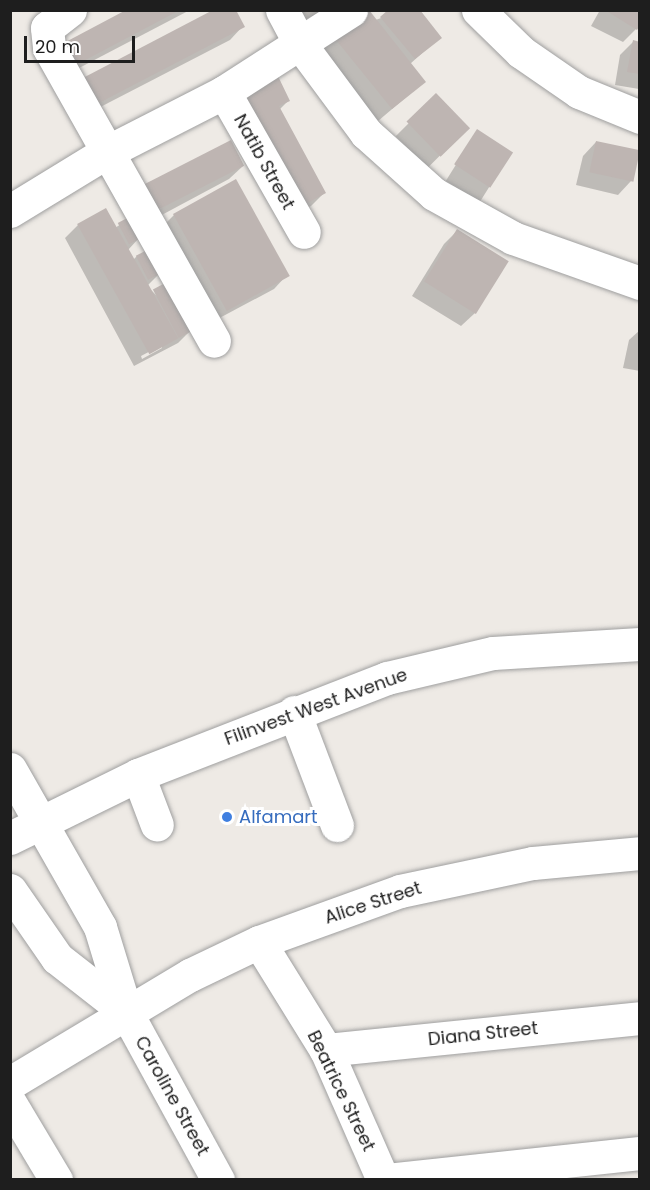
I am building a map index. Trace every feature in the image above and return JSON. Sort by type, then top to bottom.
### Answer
[{"type":"street","points":[[70,10],[46,28],[46,40],[105,153],[214,341]]},
{"type":"street","points":[[282,10],[300,44],[366,133],[434,194],[513,238],[639,283]]},
{"type":"street","points":[[10,211],[105,153],[225,92],[351,10]]},
{"type":"street","points":[[478,10],[521,52],[579,92],[639,117]]},
{"type":"street","name":"Natib Street","points":[[225,92],[304,232]]},
{"type":"street","name":"Filinvest West Avenue","points":[[10,838],[138,775],[294,712],[387,678],[493,653],[639,644]]},
{"type":"street","points":[[294,712],[337,825]]},
{"type":"street","points":[[10,769],[43,821],[100,927],[126,1012]]},
{"type":"street","points":[[138,775],[157,825]]},
{"type":"street","name":"Alice Street","points":[[10,1083],[126,1012],[259,942],[400,891],[533,863],[639,853]]},
{"type":"street","points":[[10,890],[57,958],[126,1012]]},
{"type":"street","name":"Beatrice Street","points":[[259,942],[326,1050],[385,1179]]},
{"type":"street","name":"Caroline Street","points":[[126,1012],[218,1179]]},
{"type":"street","name":"Diana Street","points":[[326,1050],[639,1018]]},
{"type":"street","points":[[10,1103],[56,1179]]},
{"type":"street","points":[[385,1179],[639,1153]]},
{"type":"building","points":[[126,10],[180,10],[72,67],[60,45]]},
{"type":"building","points":[[213,10],[236,10],[245,27],[95,105],[81,79]]},
{"type":"building","points":[[364,10],[369,10],[426,82],[392,109],[332,35]]},
{"type":"building","points":[[388,10],[420,10],[442,38],[415,59],[380,17]]},
{"type":"building","points":[[605,10],[640,10],[640,25],[637,30]]},
{"type":"building","points":[[633,40],[640,42],[640,74],[627,72]]},
{"type":"building","points":[[277,74],[290,101],[279,106],[326,193],[298,208],[243,91]]},
{"type":"building","points":[[436,93],[470,128],[441,157],[407,121]]},
{"type":"building","points":[[477,129],[513,152],[490,188],[454,164]]},
{"type":"building","points":[[231,140],[244,166],[155,211],[142,185]]},
{"type":"building","points":[[596,141],[640,150],[633,182],[589,172]]},
{"type":"building","points":[[236,179],[290,276],[227,311],[173,214]]},
{"type":"building","points":[[106,208],[178,338],[149,354],[77,224]]},
{"type":"building","points":[[131,216],[142,237],[129,244],[118,223]]},
{"type":"building","points":[[457,229],[509,261],[476,314],[424,282]]},
{"type":"building","points":[[151,248],[163,272],[148,280],[136,256]]},
{"type":"building","points":[[167,282],[193,331],[179,338],[153,290]]},
{"type":"place","name":"Alfamart","points":[[227,817]]}]
